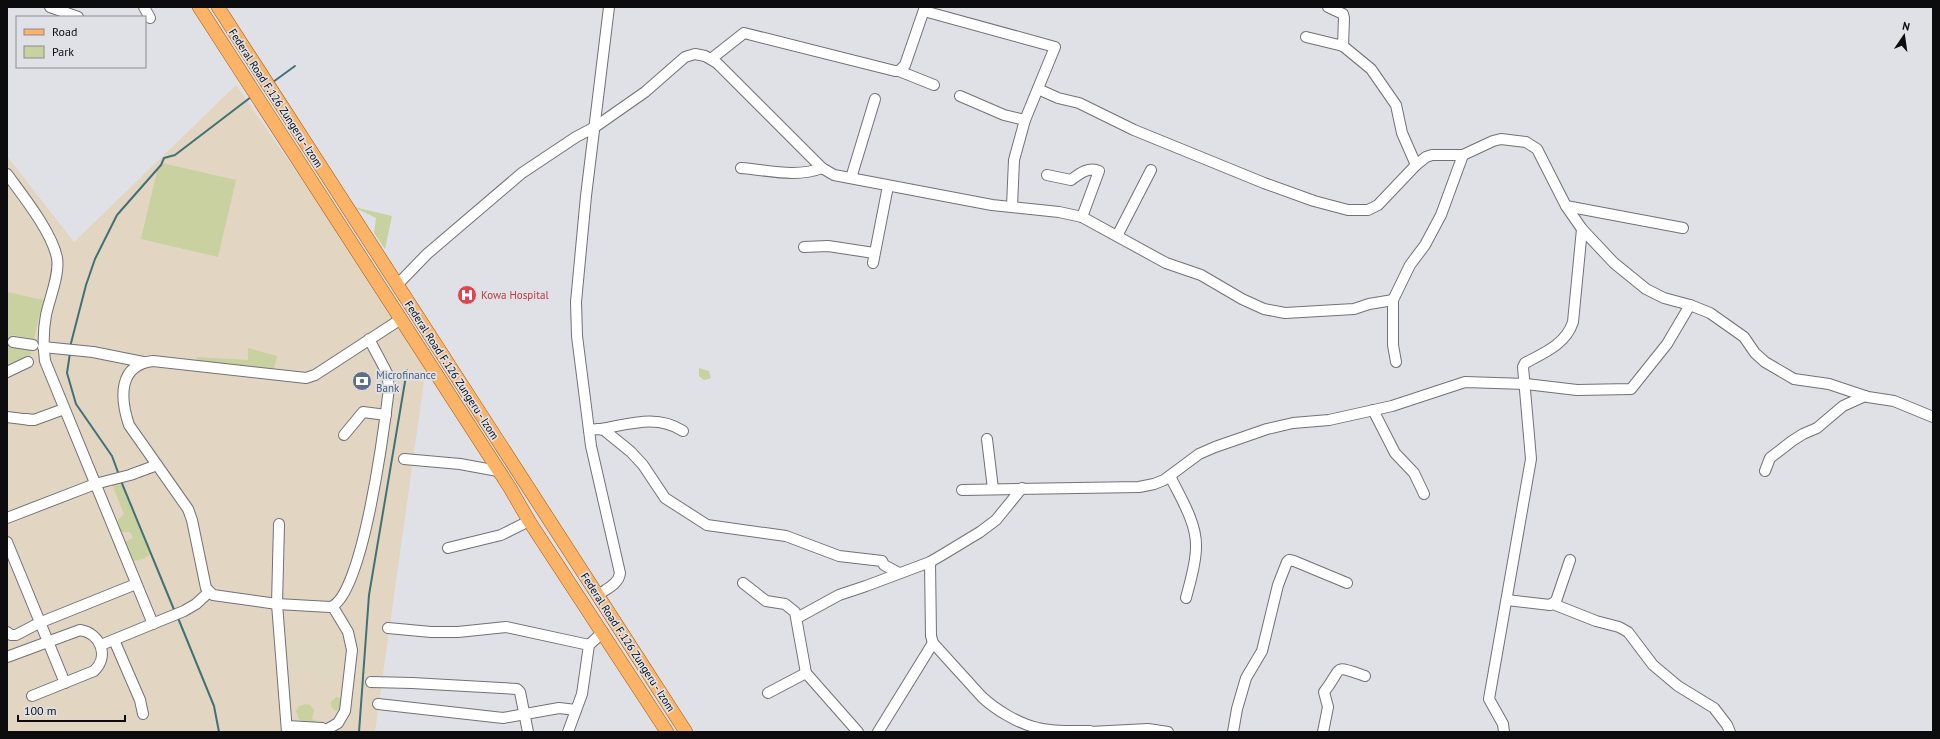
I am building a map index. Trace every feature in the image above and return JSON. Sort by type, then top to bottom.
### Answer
[{"type":"main road","name":"Federal Road F.126 Zungeru - Izom","points":[[199,7],[510,488],[529,521],[667,732]]},
{"type":"main road","name":"Federal Road F.126 Zungeru - Izom","points":[[218,7],[686,732]]},
{"type":"main road","points":[[510,488],[524,480]]},
{"type":"street","points":[[50,7],[75,16]]},
{"type":"street","points":[[144,7],[150,18]]},
{"type":"street","points":[[598,595],[619,579],[620,573],[602,498],[589,430],[577,336],[576,302],[586,196],[609,7]]},
{"type":"street","points":[[1328,7],[1343,14],[1343,46]]},
{"type":"street","points":[[899,71],[904,65],[924,9],[1055,47],[1024,120],[1014,160],[1012,206]]},
{"type":"street","points":[[711,59],[744,33],[899,71],[934,85]]},
{"type":"street","points":[[1306,37],[1343,46],[1368,66],[1393,100],[1402,132],[1416,165]]},
{"type":"street","points":[[397,285],[427,254],[522,173],[595,127],[645,92],[685,57],[695,54],[711,59],[717,63],[822,168],[834,175],[992,205],[1059,212],[1082,217],[1166,264],[1202,275],[1242,299],[1264,309],[1285,313],[1354,309],[1369,304],[1393,300]]},
{"type":"street","points":[[1038,89],[1058,98],[1079,103],[1134,130],[1264,183],[1314,202],[1348,210],[1368,210],[1378,205],[1416,165],[1432,155],[1463,155],[1493,141],[1501,139],[1526,142],[1537,148],[1566,206],[1582,229],[1614,263],[1646,289],[1664,298],[1710,312],[1744,337],[1765,362],[1794,379],[1829,384],[1865,396],[1894,401],[1933,417]]},
{"type":"street","points":[[960,96],[997,112],[1024,120]]},
{"type":"street","points":[[851,178],[875,99]]},
{"type":"street","points":[[1396,362],[1393,345],[1393,300],[1410,266],[1425,245],[1441,215],[1463,155]]},
{"type":"street","points":[[741,168],[793,174],[810,172],[822,168]]},
{"type":"street","points":[[1047,175],[1071,180],[1088,170],[1099,170],[1082,217]]},
{"type":"street","points":[[1117,236],[1151,170]]},
{"type":"street","points":[[8,175],[51,238],[58,259],[53,289],[46,315],[43,347],[45,361],[153,624]]},
{"type":"street","points":[[804,247],[828,246],[873,258],[888,186]]},
{"type":"street","points":[[1566,206],[1683,228]]},
{"type":"street","points":[[1504,732],[1503,724],[1489,699],[1531,458],[1526,384],[1523,367],[1525,363],[1561,341],[1570,329],[1573,322],[1582,229]]},
{"type":"street","points":[[962,490],[1139,487],[1159,482],[1170,476],[1200,454],[1267,428],[1293,423],[1329,420],[1392,406],[1465,382],[1526,384],[1577,390],[1631,389],[1667,344],[1690,305]]},
{"type":"street","points":[[43,347],[93,352],[143,362],[153,361],[306,378],[315,375],[401,319]]},
{"type":"street","points":[[333,607],[347,588],[357,565],[367,523],[386,415],[389,388],[388,380],[369,339]]},
{"type":"street","points":[[13,342],[32,345]]},
{"type":"street","points":[[7,372],[28,362]]},
{"type":"street","points":[[143,362],[132,369],[127,376],[123,397],[125,413],[129,425],[188,509],[192,520],[206,588],[209,592],[229,597],[277,604],[333,607]]},
{"type":"street","points":[[1765,471],[1770,458],[1792,441],[1802,434],[1817,428],[1844,406],[1865,396]]},
{"type":"street","points":[[7,417],[31,420],[64,409]]},
{"type":"street","points":[[1373,410],[1395,453],[1414,473],[1424,494]]},
{"type":"street","points":[[344,435],[363,412],[386,415]]},
{"type":"street","points":[[589,430],[652,420],[683,430]]},
{"type":"street","points":[[601,429],[638,459],[665,498],[707,525],[786,536],[839,556],[882,561],[884,565],[899,573]]},
{"type":"street","points":[[987,439],[993,489]]},
{"type":"street","points":[[404,459],[460,464],[498,471]]},
{"type":"street","points":[[7,518],[95,484],[130,475],[157,465]]},
{"type":"street","points":[[1170,476],[1189,516],[1196,540],[1195,560],[1186,598]]},
{"type":"street","points":[[798,618],[838,595],[930,562],[980,532],[996,520],[1022,488]]},
{"type":"street","points":[[448,548],[501,535],[529,521]]},
{"type":"street","points":[[279,524],[277,604],[287,729],[327,731],[338,723],[345,711],[352,650],[348,632],[333,607]]},
{"type":"street","points":[[7,542],[39,623],[65,682]]},
{"type":"street","points":[[1233,732],[1237,709],[1246,678],[1262,651],[1278,585],[1287,562],[1289,560],[1294,561],[1347,583]]},
{"type":"street","points":[[1553,604],[1556,601],[1570,560]]},
{"type":"street","points":[[930,562],[931,636],[933,643],[986,700],[1026,724],[1055,730],[1090,732],[1168,732]]},
{"type":"street","points":[[743,583],[766,601],[785,604],[795,612],[798,618],[806,673],[858,732]]},
{"type":"street","points":[[7,632],[11,635],[16,634],[39,623],[136,584]]},
{"type":"street","points":[[101,645],[184,611],[196,604],[209,592]]},
{"type":"street","points":[[1507,600],[1550,605],[1553,604],[1619,627],[1628,632],[1653,665],[1678,686],[1714,708],[1724,720],[1730,732]]},
{"type":"street","points":[[388,628],[431,632],[514,628],[589,645]]},
{"type":"street","points":[[7,656],[80,630],[89,631],[101,645],[102,658],[100,665],[94,671],[32,696]]},
{"type":"street","points":[[568,732],[584,685],[589,645],[603,632]]},
{"type":"street","points":[[114,640],[140,700],[143,714]]},
{"type":"street","points":[[878,732],[933,643]]},
{"type":"street","points":[[1323,732],[1328,707],[1324,692],[1338,670],[1342,668],[1365,676]]},
{"type":"street","points":[[768,693],[806,673]]},
{"type":"street","points":[[371,682],[513,688],[520,692],[528,732]]},
{"type":"street","points":[[378,704],[503,718],[559,708],[576,710]]},
{"type":"shaded area","points":[[236,85],[427,360],[375,732],[7,732],[7,156],[74,242]]},
{"type":"shaded area","points":[[336,641],[337,683],[313,684],[312,672],[288,672],[288,642]]},
{"type":"green space","points":[[162,163],[236,180],[218,257],[141,239],[157,171]]},
{"type":"green space","points":[[354,207],[392,216],[385,249],[374,233],[376,218]]},
{"type":"green space","points":[[7,292],[43,300],[33,342],[30,342],[29,338],[13,335],[13,338],[32,346],[30,357],[7,366]]},
{"type":"green space","points":[[248,348],[277,356],[273,373],[195,364],[197,357],[248,360]]},
{"type":"green space","points":[[699,368],[709,371],[711,378],[704,380],[699,376]]},
{"type":"green space","points":[[111,482],[121,483],[150,554],[144,559],[133,561],[124,542],[133,538],[130,532],[118,532],[115,523],[124,514]]},
{"type":"green space","points":[[336,697],[343,699],[341,711],[334,710],[331,706],[331,702]]},
{"type":"green space","points":[[305,704],[310,705],[314,710],[312,719],[327,725],[305,722],[299,719],[296,711],[299,706]]},
{"type":"waterway","points":[[273,82],[295,66]]},
{"type":"waterway","points":[[70,347],[86,285],[95,259],[117,215],[161,165],[164,158],[175,155],[251,97]]},
{"type":"waterway","points":[[70,353],[67,373],[76,404],[112,456],[119,475]]},
{"type":"waterway","points":[[359,732],[369,595],[407,370]]},
{"type":"waterway","points":[[121,481],[175,612]]},
{"type":"waterway","points":[[178,618],[214,706],[219,732]]},
{"type":"place","name":"Kowa Hospital","points":[[467,295]]},
{"type":"place","name":"Microfinance Bank","points":[[362,381]]}]
